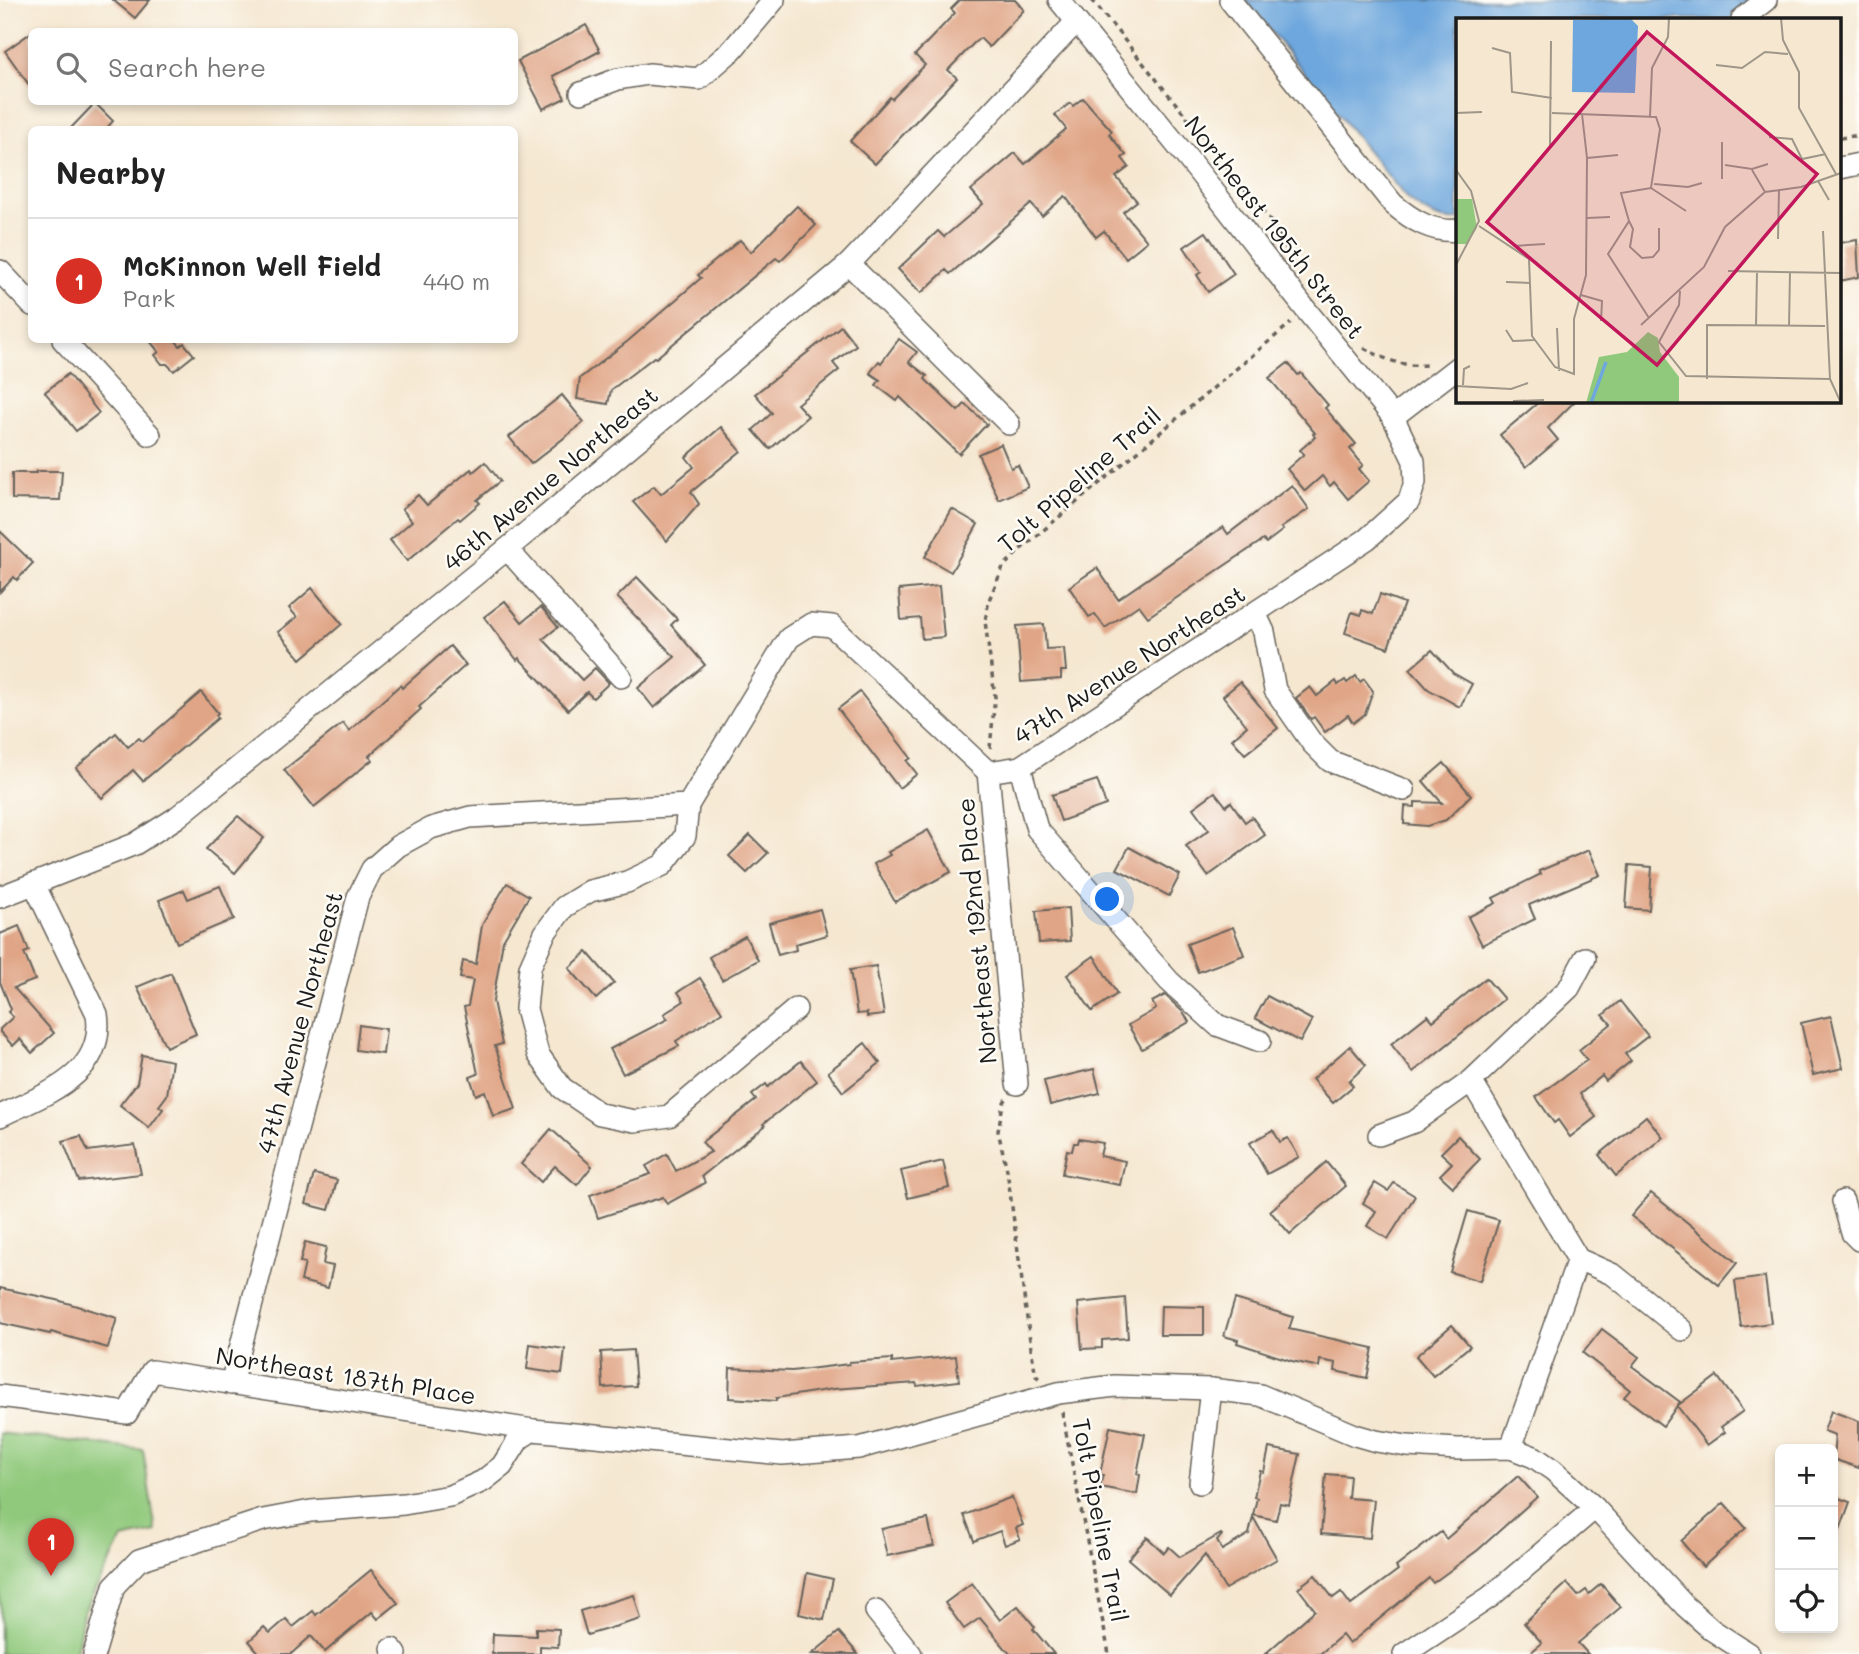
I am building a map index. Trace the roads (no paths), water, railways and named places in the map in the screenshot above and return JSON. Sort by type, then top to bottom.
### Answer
[{"type":"street","points":[[581,93],[618,79],[649,74],[699,79],[732,50],[774,0]]},
{"type":"street","name":"Northeast 195th Street","points":[[1059,0],[1393,417],[1415,461],[1415,482],[1409,501]]},
{"type":"street","points":[[1230,0],[1393,204],[1410,218],[1430,228],[1456,230]]},
{"type":"street","points":[[1743,18],[1766,0]]},
{"type":"street","name":"46th Avenue Northeast","points":[[0,897],[135,844],[176,818],[507,549],[849,264],[1076,22]]},
{"type":"street","points":[[849,264],[1009,424]]},
{"type":"street","points":[[0,271],[28,301]]},
{"type":"street","points":[[66,343],[150,435]]},
{"type":"street","points":[[1393,417],[1456,369]]},
{"type":"street","name":"47th Avenue Northeast","points":[[988,772],[1020,767],[1367,539],[1409,501]]},
{"type":"street","points":[[507,549],[621,677]]},
{"type":"street","points":[[1255,613],[1264,632],[1275,690],[1312,743],[1330,761],[1405,790]]},
{"type":"street","points":[[796,1009],[669,1116],[635,1121],[600,1114],[562,1088],[538,1054],[526,1010],[530,967],[545,933],[564,907],[590,891],[627,883],[663,865],[685,836],[688,805],[789,638],[811,624],[832,626],[988,772]]},
{"type":"street","points":[[1020,767],[1038,829],[1169,981],[1217,1024],[1260,1041]]},
{"type":"street","name":"Northeast 192nd Place","points":[[988,772],[1017,1084]]},
{"type":"street","name":"47th Avenue Northeast","points":[[231,1384],[358,897],[372,869],[398,846],[431,828],[470,817],[688,805]]},
{"type":"street","points":[[0,1116],[63,1085],[82,1068],[94,1051],[99,1032],[97,1014],[34,884]]},
{"type":"street","points":[[1379,1135],[1414,1122],[1471,1081],[1569,988],[1586,958]]},
{"type":"street","points":[[1471,1081],[1578,1259],[1614,1275],[1682,1330]]},
{"type":"street","points":[[1843,1201],[1852,1233],[1859,1240]]},
{"type":"street","points":[[1578,1259],[1511,1448],[1534,1457],[1553,1470],[1595,1508],[1685,1606],[1712,1630],[1749,1654]]},
{"type":"street","name":"Northeast 187th Place","points":[[0,1395],[127,1413],[152,1371],[533,1430],[782,1454],[859,1448],[1058,1393],[1115,1386],[1211,1389],[1260,1395],[1376,1441],[1458,1449],[1511,1448]]},
{"type":"street","points":[[1200,1483],[1211,1389]]},
{"type":"street","points":[[94,1654],[114,1586],[139,1560],[263,1520],[311,1511],[404,1504],[450,1496],[483,1481],[502,1466],[519,1439],[533,1430]]},
{"type":"street","points":[[1404,1654],[1490,1597],[1595,1508]]},
{"type":"street","points":[[876,1611],[911,1654]]},
{"type":"water","points":[[1245,0],[1753,0],[1731,18],[1456,18],[1456,220],[1431,215],[1407,199]]},
{"type":"place","name":"McKinnon Well Field","points":[[51,1576]]}]
